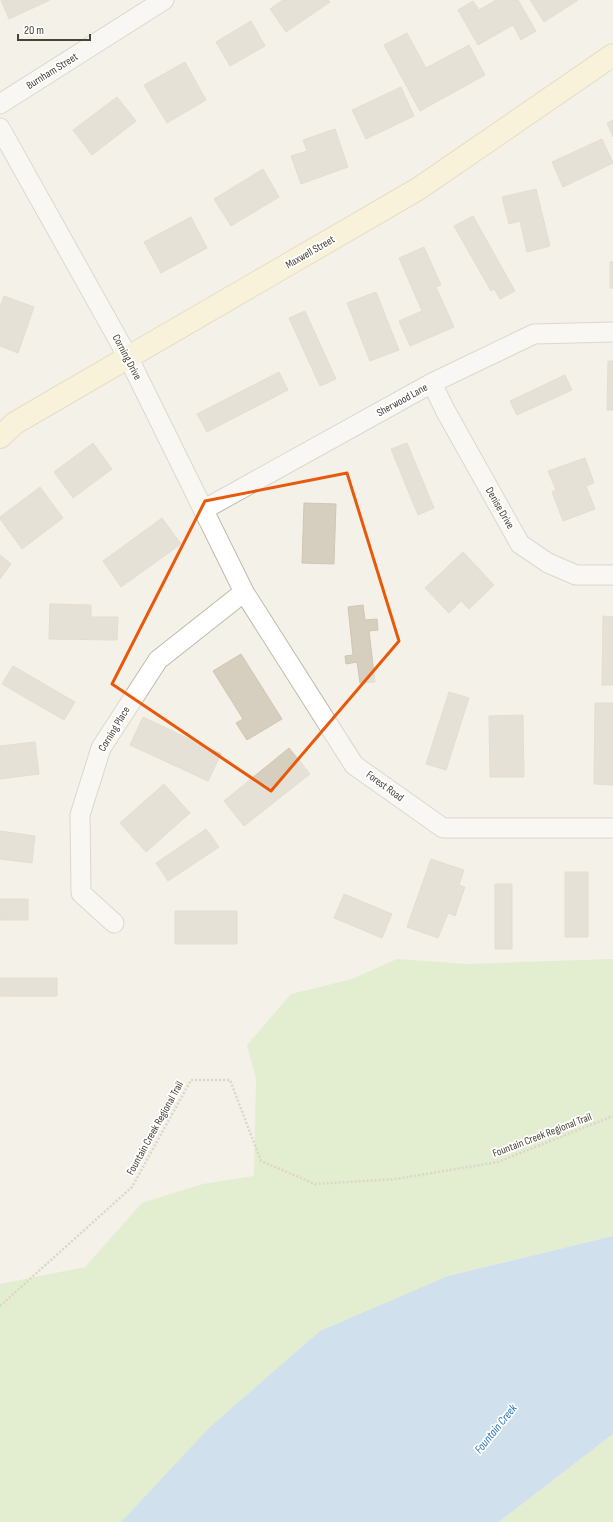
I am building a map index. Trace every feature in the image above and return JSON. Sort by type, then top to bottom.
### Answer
[{"type":"street","name":"Burnham Street","points":[[0,104],[164,0]]},
{"type":"street","name":"Maxwell Street","points":[[0,437],[15,423],[418,189],[613,55]]},
{"type":"street","name":"Corning Drive","points":[[0,128],[128,357],[244,592]]},
{"type":"street","name":"Sherwood Lane","points":[[204,510],[432,383],[534,334],[613,332]]},
{"type":"street","name":"Denise Drive","points":[[432,383],[449,417],[520,544],[548,563],[576,575],[613,575]]},
{"type":"street","name":"Forest Road","points":[[244,592],[354,764],[443,828],[613,828]]},
{"type":"street","name":"Corning Place","points":[[114,923],[81,893],[80,815],[101,748],[158,660],[244,592]]},
{"type":"path","name":"Fountain Creek Regional Trail","points":[[0,1306],[132,1187],[191,1080],[230,1080],[261,1161],[315,1184],[396,1179],[498,1162],[613,1116]]},
{"type":"highlighted area","points":[[347,473],[399,641],[271,791],[112,684],[205,501]]},
{"type":"green space","points":[[397,959],[466,964],[613,959],[613,1236],[448,1276],[126,1522],[0,1522],[0,1284],[85,1267],[142,1203],[203,1184],[254,1176],[256,1079],[247,1045],[291,994],[352,979]]},
{"type":"green space","points":[[613,1434],[613,1522],[499,1522]]},
{"type":"water","name":"Fountain Creek","points":[[613,1236],[613,1434],[499,1522],[121,1522],[210,1427],[320,1331],[448,1276]]},
{"type":"building","points":[[1,0],[50,0],[9,19]]},
{"type":"building","points":[[283,0],[328,0],[330,2],[286,32],[270,9]]},
{"type":"building","points":[[496,0],[518,0],[536,31],[521,40],[513,25],[478,45],[458,10],[473,1],[479,10]]},
{"type":"building","points":[[530,0],[578,0],[544,22]]},
{"type":"building","points":[[251,21],[265,46],[230,66],[216,42]]},
{"type":"building","points":[[407,33],[426,68],[469,45],[485,75],[420,111],[384,45]]},
{"type":"building","points":[[185,62],[206,100],[167,123],[144,85]]},
{"type":"building","points":[[401,87],[414,116],[366,139],[352,110]]},
{"type":"building","points":[[117,97],[136,121],[92,155],[73,130]]},
{"type":"building","points":[[613,120],[613,137],[607,123]]},
{"type":"building","points":[[335,129],[348,167],[301,184],[291,156],[307,151],[303,140]]},
{"type":"building","points":[[602,139],[613,163],[563,187],[552,162]]},
{"type":"building","points":[[263,169],[279,197],[231,226],[214,199]]},
{"type":"building","points":[[536,189],[550,246],[527,252],[520,221],[509,224],[502,197]]},
{"type":"building","points":[[473,216],[515,291],[500,299],[494,289],[491,291],[454,226]]},
{"type":"building","points":[[191,217],[207,248],[161,273],[144,242]]},
{"type":"building","points":[[424,247],[441,285],[436,287],[454,327],[410,346],[399,321],[422,311],[399,258]]},
{"type":"building","points":[[610,262],[613,262],[613,288],[610,288]]},
{"type":"building","points":[[376,292],[399,350],[370,361],[347,303]]},
{"type":"building","points":[[4,296],[34,307],[18,353],[0,346],[0,307]]},
{"type":"building","points":[[305,311],[336,379],[320,386],[289,318]]},
{"type":"building","points":[[608,361],[613,361],[613,410],[607,410]]},
{"type":"building","points":[[279,372],[288,390],[207,432],[197,414]]},
{"type":"building","points":[[565,375],[572,390],[517,415],[510,401]]},
{"type":"building","points":[[93,443],[112,469],[73,498],[54,472]]},
{"type":"building","points":[[407,443],[434,508],[418,515],[391,449]]},
{"type":"building","points":[[585,458],[594,483],[586,486],[595,509],[563,521],[552,492],[556,490],[548,471]]},
{"type":"building","points":[[40,487],[63,518],[22,549],[0,517]]},
{"type":"building","points":[[304,503],[336,504],[334,564],[302,563]]},
{"type":"building","points":[[162,518],[181,544],[121,587],[103,561]]},
{"type":"building","points":[[463,552],[494,585],[469,609],[461,601],[449,613],[425,588]]},
{"type":"building","points":[[0,555],[11,564],[0,579]]},
{"type":"building","points":[[50,604],[91,605],[91,617],[118,617],[117,640],[49,639]]},
{"type":"building","points":[[363,605],[365,620],[377,619],[378,630],[369,631],[375,682],[360,683],[357,662],[346,664],[345,656],[353,655],[348,607]]},
{"type":"building","points":[[603,616],[613,617],[613,685],[602,685]]},
{"type":"building","points":[[241,654],[282,719],[247,740],[236,723],[243,719],[213,671]]},
{"type":"building","points":[[13,666],[75,702],[64,720],[2,684]]},
{"type":"building","points":[[449,692],[469,698],[446,770],[426,764]]},
{"type":"building","points":[[595,703],[613,703],[613,785],[594,784]]},
{"type":"building","points":[[523,715],[524,777],[490,777],[489,716]]},
{"type":"building","points":[[143,717],[221,754],[208,781],[130,745]]},
{"type":"building","points":[[35,742],[39,774],[0,779],[0,746]]},
{"type":"building","points":[[289,748],[310,774],[244,826],[224,801]]},
{"type":"building","points":[[164,784],[190,813],[146,852],[120,823]]},
{"type":"building","points":[[206,829],[219,847],[168,881],[156,863]]},
{"type":"building","points":[[0,831],[35,836],[32,863],[0,859]]},
{"type":"building","points":[[431,859],[464,870],[459,885],[465,887],[455,916],[448,913],[438,938],[407,927]]},
{"type":"building","points":[[565,872],[588,872],[588,937],[565,937]]},
{"type":"building","points":[[495,884],[512,884],[512,949],[495,949]]},
{"type":"building","points":[[344,894],[392,914],[382,938],[334,918]]},
{"type":"building","points":[[0,899],[28,899],[28,920],[0,920]]},
{"type":"building","points":[[175,911],[237,911],[237,944],[175,944]]},
{"type":"building","points":[[0,978],[57,978],[57,996],[0,996]]}]
